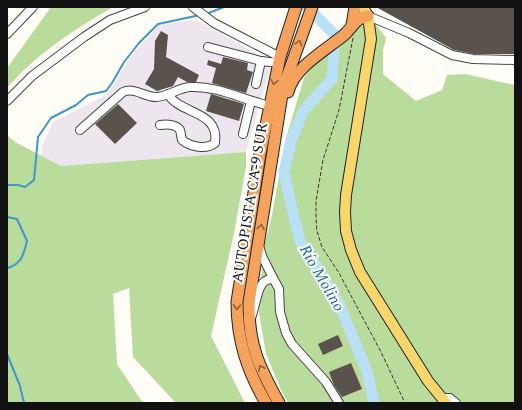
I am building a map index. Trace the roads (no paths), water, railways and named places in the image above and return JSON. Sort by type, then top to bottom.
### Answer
[{"type":"highway","name":"AUTOPISTA CA-9 SUR","points":[[266,403],[253,378],[240,340],[237,322],[237,302],[260,154],[279,60],[296,7]]},
{"type":"highway","name":"AUTOPISTA CA-9 SUR","points":[[279,403],[258,363],[251,337],[249,322],[250,302],[283,88],[312,7]]},
{"type":"highway","points":[[349,30],[356,7]]},
{"type":"highway","points":[[274,142],[279,131],[291,84],[300,72],[316,56],[349,30],[365,12]]},
{"type":"main road","points":[[356,7],[365,12],[371,39],[346,196],[346,231],[351,250],[360,272],[428,381],[444,400]]},
{"type":"street","points":[[7,34],[33,7]]},
{"type":"street","points":[[7,101],[32,76],[84,37],[110,20],[145,7]]},
{"type":"street","points":[[195,9],[209,19],[279,60]]},
{"type":"street","points":[[365,12],[452,55],[473,58],[515,60]]},
{"type":"street","points":[[208,47],[261,61],[279,60]]},
{"type":"street","points":[[256,84],[261,61]]},
{"type":"street","points":[[80,130],[123,92],[128,90],[132,90],[150,97],[157,97],[189,87],[216,89],[270,106]]},
{"type":"street","points":[[160,125],[169,124],[176,127],[180,130],[182,140],[196,147],[204,148],[215,143],[215,128],[211,123],[198,114],[175,102],[168,94]]},
{"type":"street","points":[[243,134],[251,101]]},
{"type":"street","points":[[258,244],[262,256],[279,289],[280,312],[286,332],[292,344],[326,382],[339,403]]},
{"type":"street","points":[[249,322],[263,282],[273,278]]},
{"type":"street","points":[[444,400],[450,398],[456,403]]},
{"type":"waterway","points":[[206,14],[224,7]]},
{"type":"waterway","name":"Río Molino","points":[[307,7],[335,35],[332,79],[304,110],[291,141],[284,172],[300,241],[339,303],[367,372],[374,403]]},
{"type":"waterway","points":[[7,185],[18,185],[25,187],[34,180],[38,137],[51,118],[76,105],[88,95],[106,91],[124,62],[139,43],[158,24],[200,15]]},
{"type":"waterway","points":[[7,217],[17,219],[27,241],[19,262],[12,267],[7,268]]},
{"type":"waterway","points":[[7,354],[20,386],[24,403]]}]
